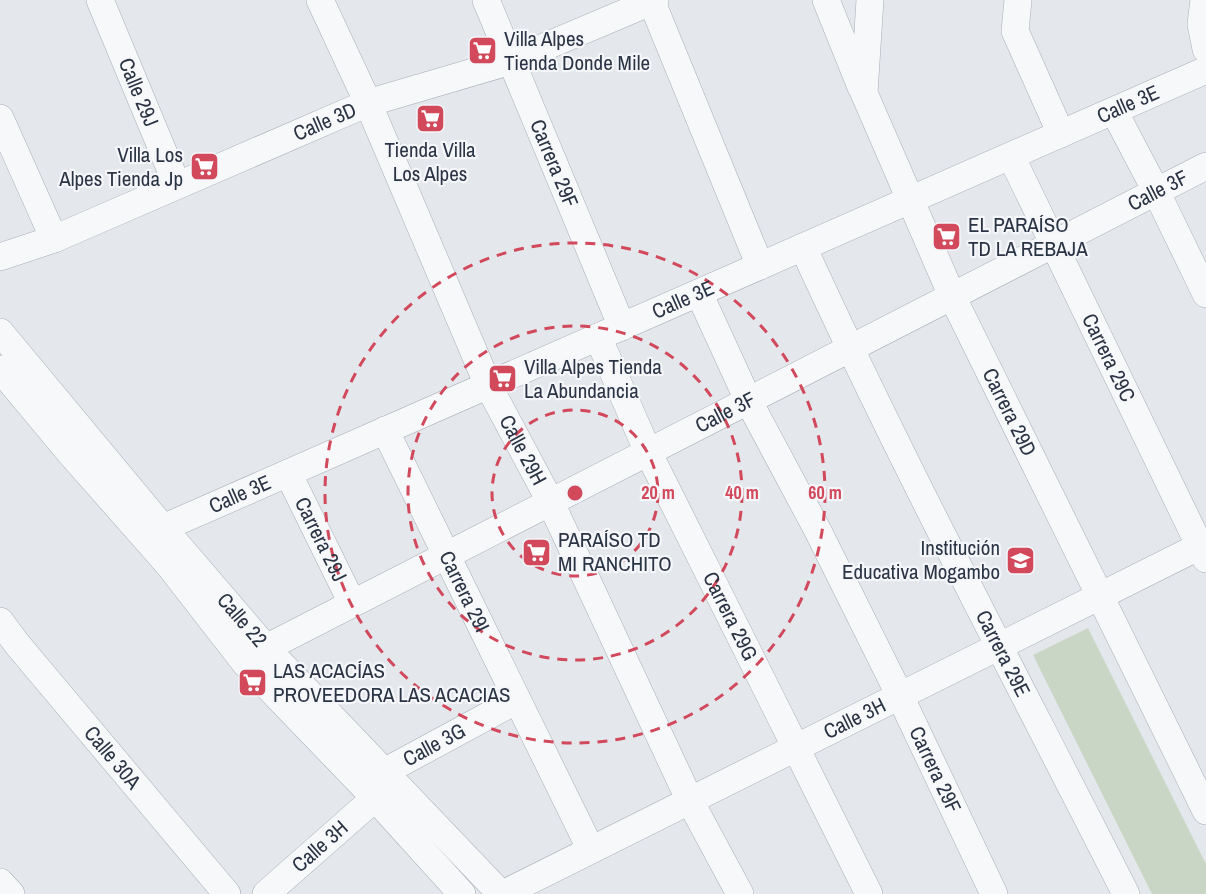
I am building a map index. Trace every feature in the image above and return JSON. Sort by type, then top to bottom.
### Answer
[{"type":"street","name":"Calle 29J","points":[[100,0],[177,185]]},
{"type":"street","name":"Calle 29H","points":[[320,0],[369,102],[488,385],[550,501],[690,801],[740,894]]},
{"type":"street","name":"Carrera 29F","points":[[486,0],[511,61],[610,332]]},
{"type":"street","name":"Calle 3D","points":[[0,257],[54,239],[369,102],[511,61],[652,0]]},
{"type":"street","points":[[652,0],[760,266]]},
{"type":"street","points":[[826,0],[864,93]]},
{"type":"street","name":"Carrera 29D","points":[[870,0],[864,93],[952,296],[1206,811]]},
{"type":"street","points":[[1018,0],[1015,31],[1061,134]]},
{"type":"street","points":[[1204,0],[1201,24],[1206,49]]},
{"type":"street","name":"Calle 3E","points":[[163,528],[1206,70]]},
{"type":"street","points":[[1114,111],[1206,294]]},
{"type":"street","points":[[0,118],[54,239]]},
{"type":"street","name":"Carrera 29C","points":[[1011,156],[1052,244],[1204,550]]},
{"type":"street","name":"Calle 3F","points":[[256,655],[550,501],[1206,166]]},
{"type":"street","name":"Carrera 29E","points":[[803,247],[849,349],[914,480],[1126,894]]},
{"type":"street","name":"Carrera 29F","points":[[699,293],[748,400],[818,531],[994,894]]},
{"type":"street","name":"Calle 22","points":[[0,332],[163,528],[256,655],[375,798],[462,894]]},
{"type":"street","name":"Carrera 29G","points":[[610,332],[648,452],[869,894]]},
{"type":"street","name":"Calle 22","points":[[0,369],[168,564],[256,655],[384,772],[502,894]]},
{"type":"street","name":"Carrera 29I","points":[[385,430],[591,850]]},
{"type":"street","name":"Carrera 29J","points":[[288,473],[352,603]]},
{"type":"street","name":"Calle 3H","points":[[502,894],[1100,596],[1204,550]]},
{"type":"street","name":"Calle 30A","points":[[0,621],[17,645],[227,894]]},
{"type":"street","name":"Calle 3G","points":[[384,772],[517,700]]},
{"type":"street","name":"Calle 3H","points":[[266,894],[375,798]]},
{"type":"street","points":[[0,882],[11,894]]},
{"type":"green space","points":[[1088,628],[1206,864],[1206,894],[1152,894],[1033,655]]},
{"type":"place","name":"Villa Alpes Tienda Donde Mile","points":[[483,51]]},
{"type":"place","name":"Tienda Villa Los Alpes","points":[[430,119]]},
{"type":"place","name":"Villa Los Alpes Tienda Jp","points":[[204,167]]},
{"type":"place","name":"EL PARAÍSO TD LA REBAJA","points":[[947,237]]},
{"type":"place","name":"Villa Alpes Tienda La Abundancia","points":[[503,379]]},
{"type":"place","name":"PARAÍSO TD MI RANCHITO","points":[[537,552]]},
{"type":"place","name":"Institución Educativa Mogambo","points":[[1021,560]]},
{"type":"place","name":"LAS ACACÍAS PROVEEDORA LAS ACACIAS","points":[[252,683]]}]
